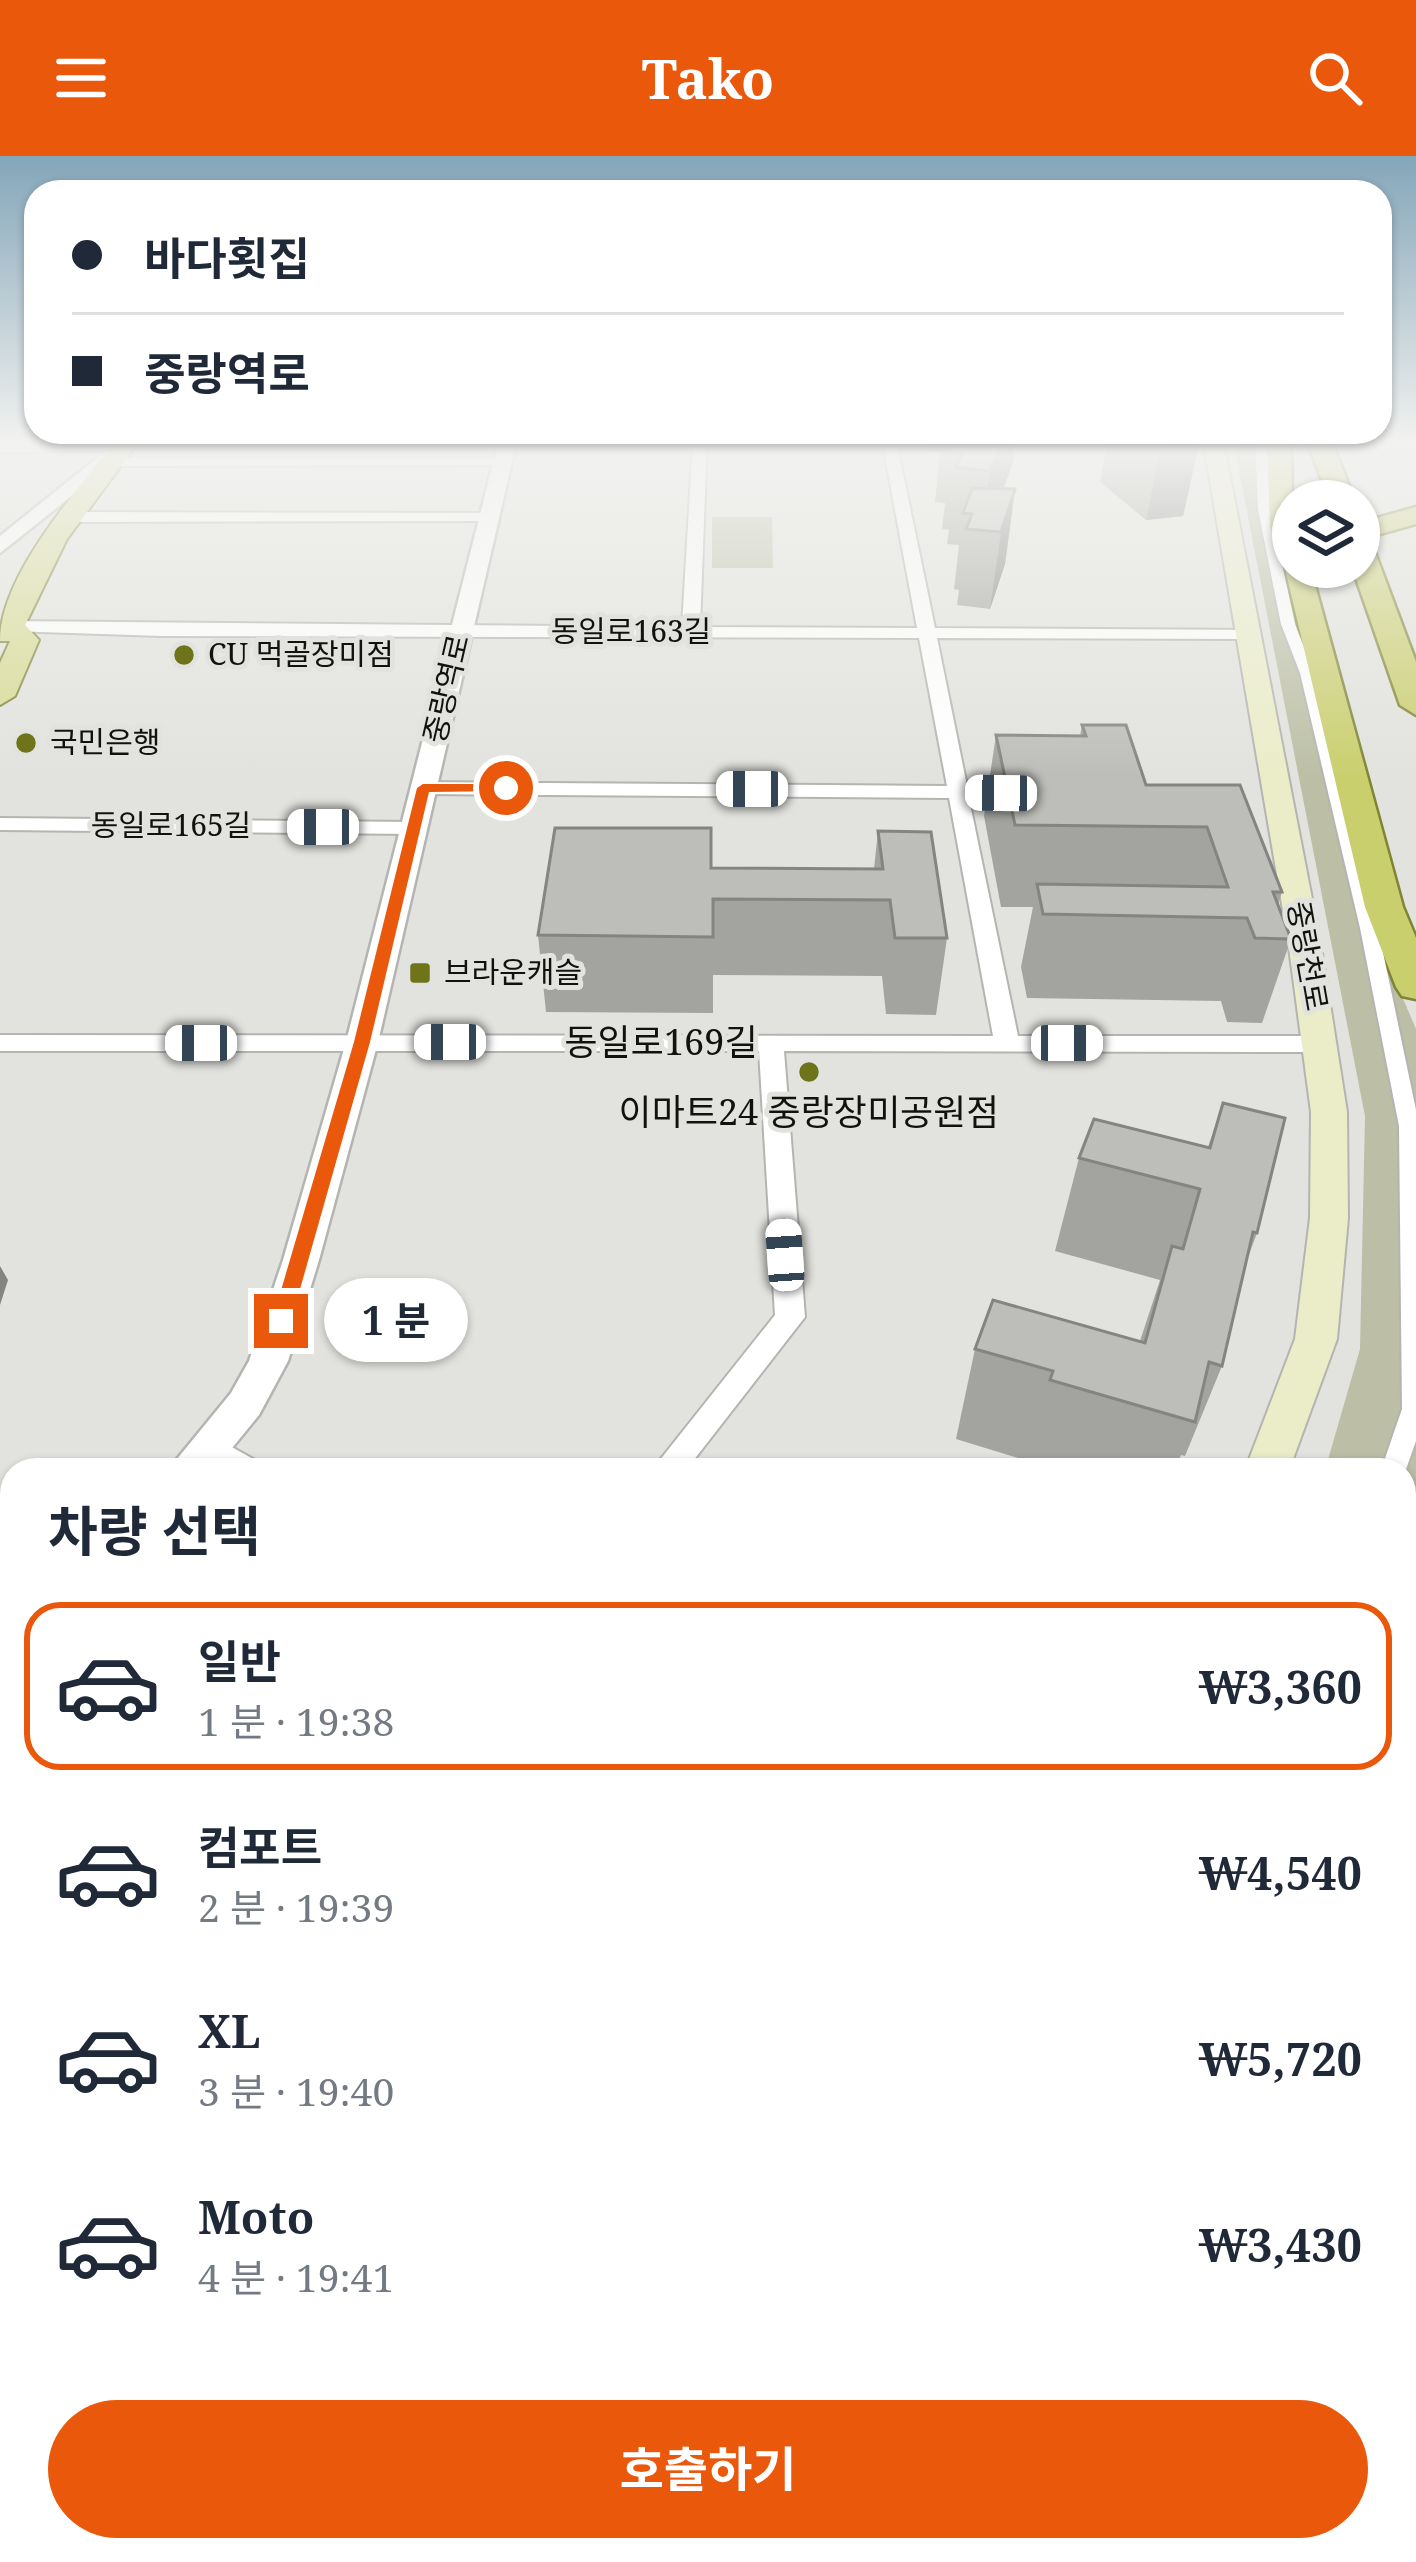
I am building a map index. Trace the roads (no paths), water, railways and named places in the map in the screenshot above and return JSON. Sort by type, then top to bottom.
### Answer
[{"type":"highway","points":[[1309,588],[1312,621],[1384,907],[1416,987]]},
{"type":"highway","points":[[1374,588],[1416,705]]},
{"type":"main road","points":[[3,678],[25,640],[4,628],[48,552]]},
{"type":"main road","name":"중랑천로","points":[[1235,552],[1322,1044],[1329,1112],[1329,1218],[1316,1339],[1271,1458]]},
{"type":"street","points":[[0,569],[25,552]]},
{"type":"street","name":"중랑역로","points":[[200,1458],[245,1404],[268,1361],[362,1042],[481,552]]},
{"type":"street","points":[[692,633],[695,552]]},
{"type":"street","points":[[911,552],[1007,1043]]},
{"type":"street","points":[[1273,552],[1369,928],[1408,1120],[1414,1409],[1398,1458]]},
{"type":"street","name":"동일로163길","points":[[4,628],[1251,634]]},
{"type":"street","points":[[423,788],[1044,794]]},
{"type":"street","name":"동일로165길","points":[[0,824],[414,828]]},
{"type":"street","name":"동일로169길","points":[[0,1043],[1322,1044]]},
{"type":"street","points":[[678,1458],[790,1317],[771,1043]]},
{"type":"place","name":"CU 먹골장미점","points":[[184,655]]},
{"type":"place","name":"국민은행","points":[[26,743]]},
{"type":"place","name":"브라운캐슬","points":[[420,973]]},
{"type":"place","name":"이마트24 중랑장미공원점","points":[[809,1072]]}]
